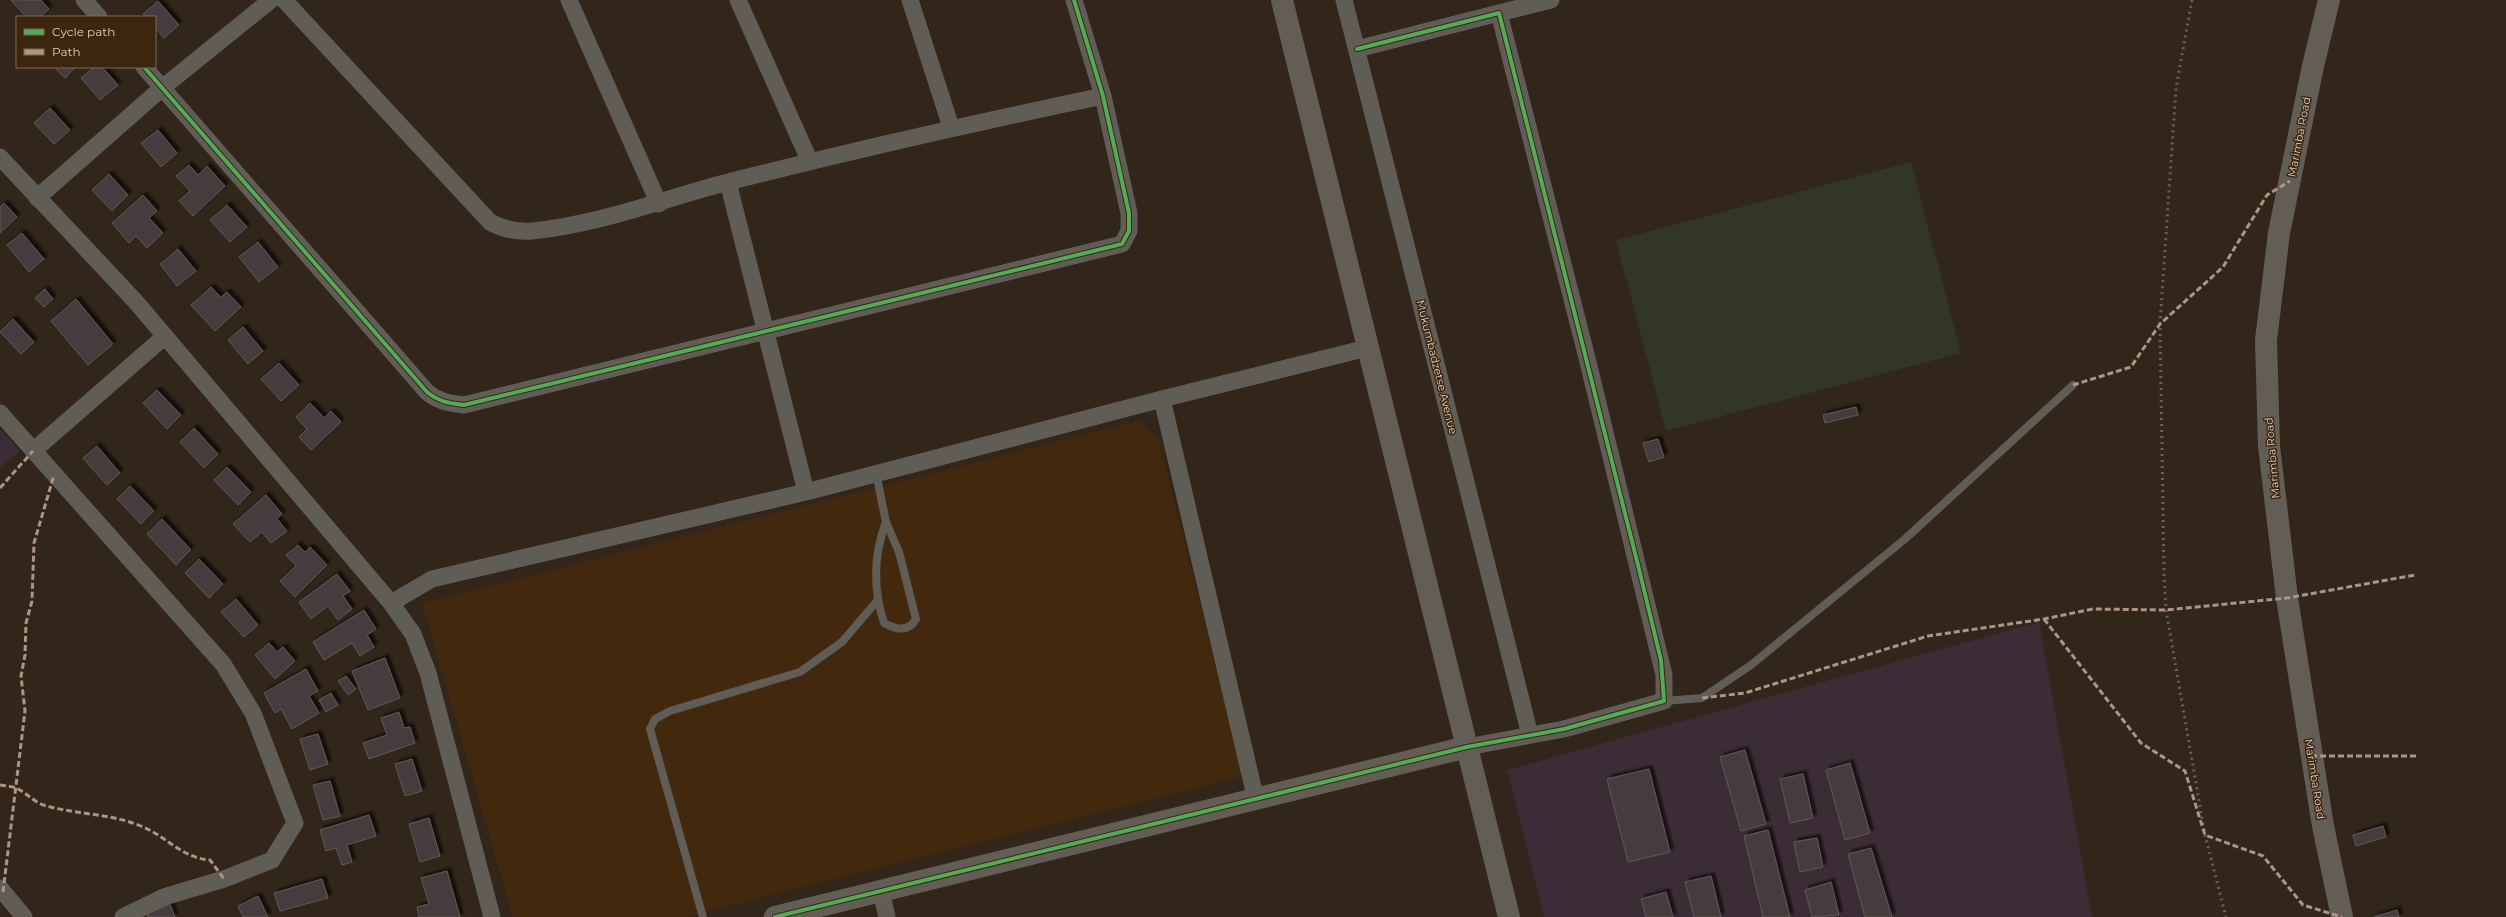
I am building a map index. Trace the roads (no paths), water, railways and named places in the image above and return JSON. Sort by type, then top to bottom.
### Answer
[{"type":"street","points":[[84,0],[98,16]]},
{"type":"street","points":[[37,198],[162,88],[272,0]]},
{"type":"street","points":[[284,0],[490,222],[500,228],[532,231],[569,225],[659,204],[728,182],[951,127],[1103,96]]},
{"type":"street","points":[[569,0],[659,204]]},
{"type":"street","points":[[738,0],[810,162]]},
{"type":"street","points":[[910,0],[951,127]]},
{"type":"street","points":[[145,68],[435,399],[446,403],[464,405],[1122,244],[1129,231],[1129,213],[1103,96],[1074,0]]},
{"type":"street","points":[[1282,0],[1508,917]]},
{"type":"street","name":"Mukumbadzetse Avenue","points":[[1344,0],[1530,735]]},
{"type":"street","points":[[1357,49],[1551,0]]},
{"type":"street","name":"Marimba Road","points":[[2329,0],[2313,66],[2279,234],[2266,340],[2269,446],[2287,598],[2323,826],[2342,917]]},
{"type":"street","points":[[775,917],[1467,747],[1564,729],[1664,701],[1661,660],[1641,576],[1498,13]]},
{"type":"street","points":[[0,157],[136,302],[164,337],[391,603],[413,634],[428,673],[492,917]]},
{"type":"street","points":[[728,182],[767,332],[806,492]]},
{"type":"street","points":[[33,451],[164,337]]},
{"type":"street","points":[[391,603],[432,579],[806,492],[1162,399],[1367,348]]},
{"type":"street","points":[[1162,399],[1256,800]]},
{"type":"street","points":[[0,413],[223,664],[253,713],[295,823],[272,860],[224,879],[164,897],[123,917]]},
{"type":"street","points":[[0,888],[24,917]]},
{"type":"street","points":[[881,891],[887,917]]},
{"type":"lane","points":[[1664,701],[1702,698],[1751,665],[1905,539],[2073,385]]},
{"type":"lane","points":[[876,473],[886,522],[899,552],[916,619],[910,627],[904,629],[884,623],[877,601],[877,545],[886,522]]},
{"type":"lane","points":[[703,917],[650,729],[655,719],[670,711],[800,672],[842,642],[877,601]]},
{"type":"railway","points":[[2192,0],[2176,88],[2160,324],[2164,574],[2166,610],[2205,835],[2226,917]]}]
